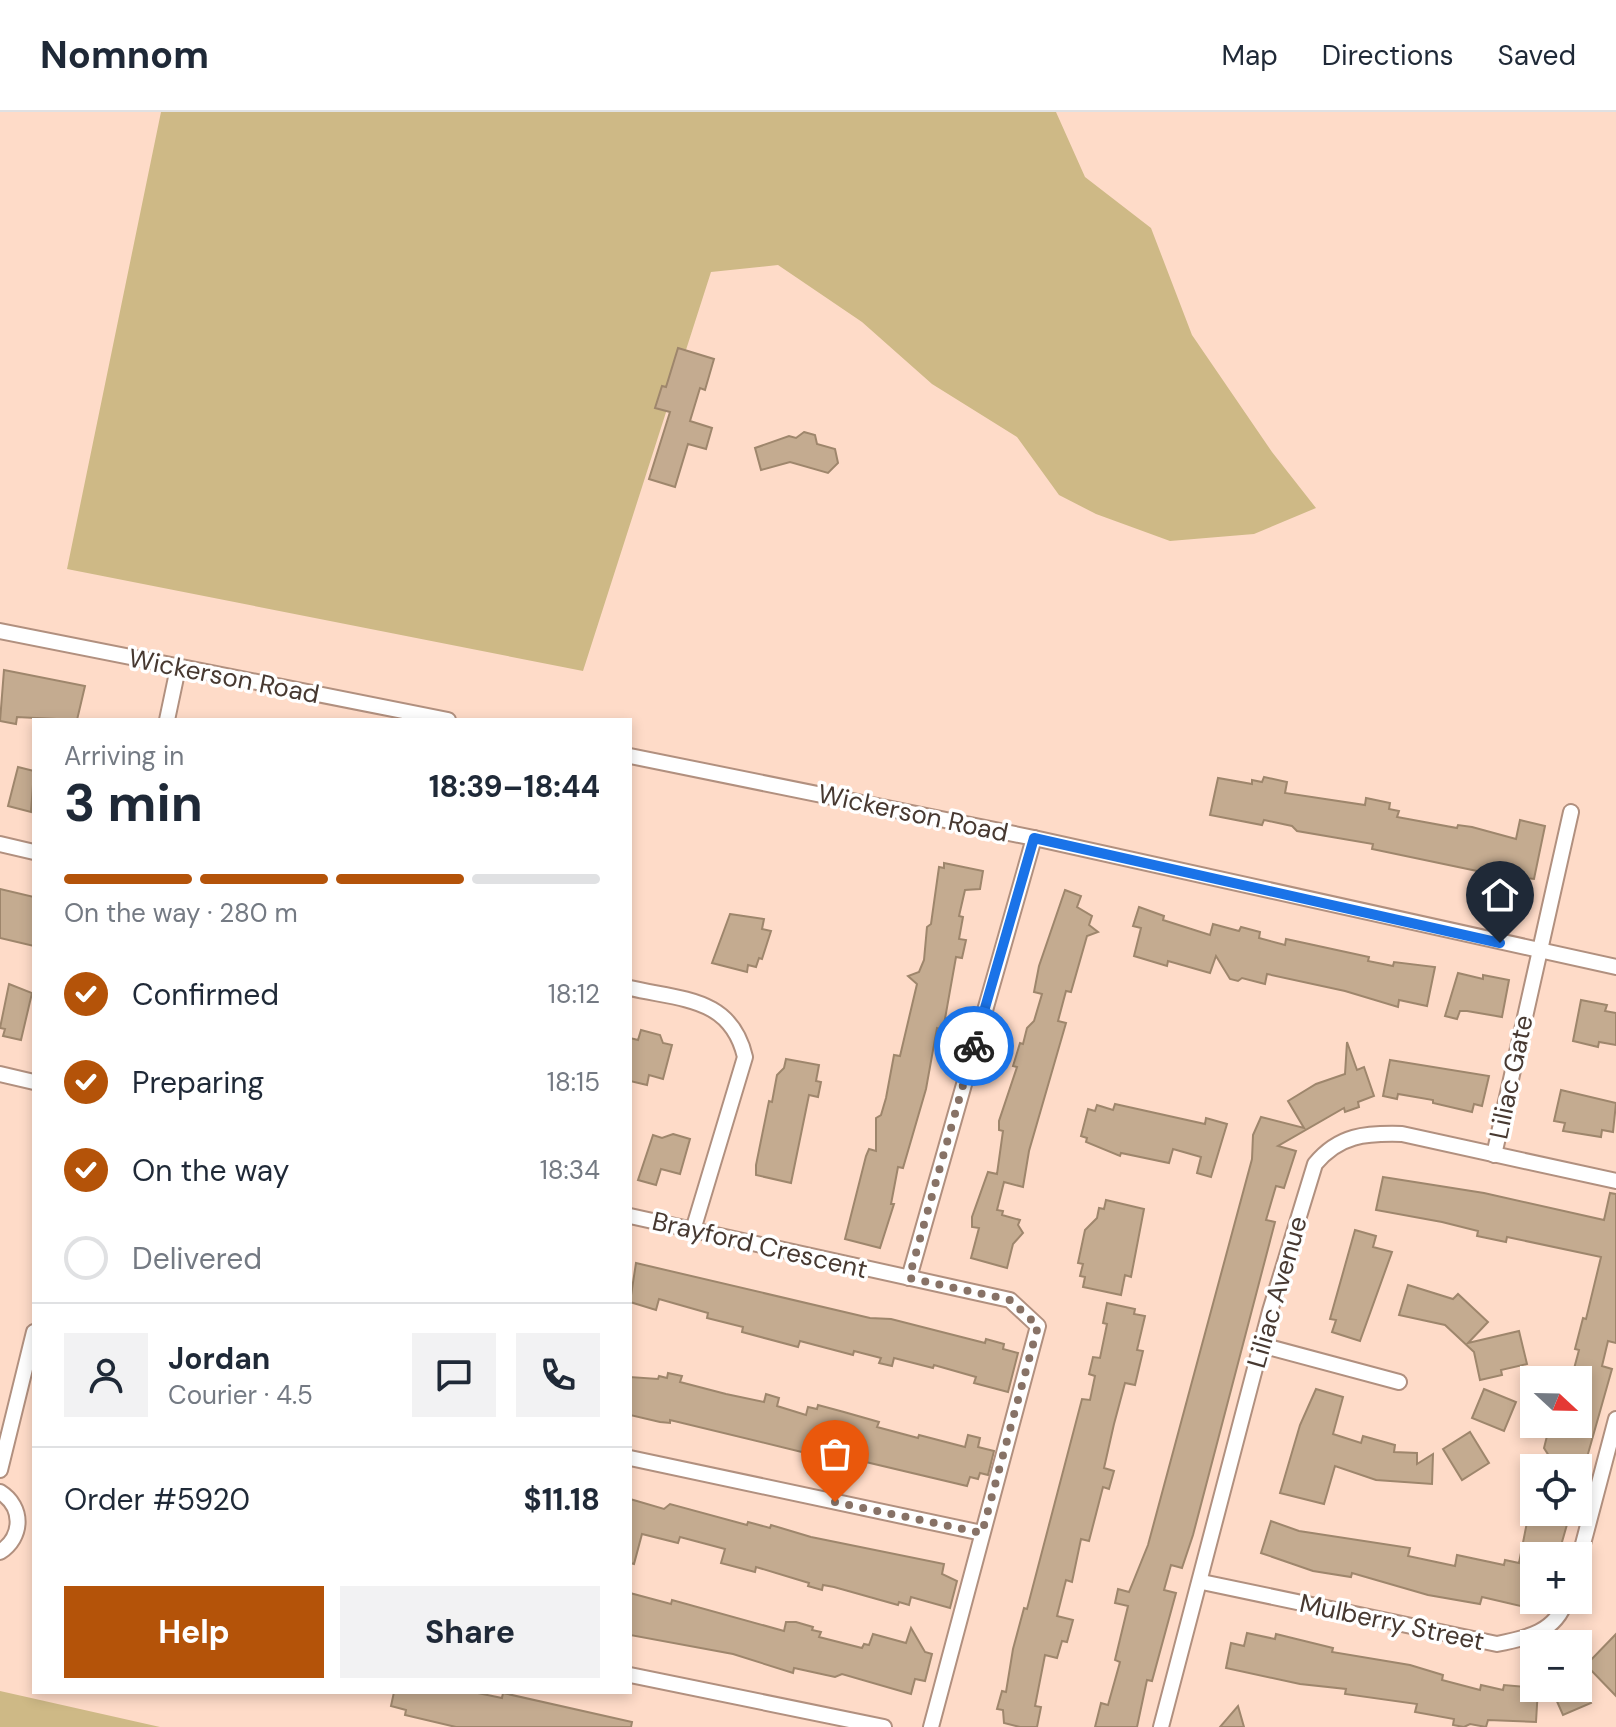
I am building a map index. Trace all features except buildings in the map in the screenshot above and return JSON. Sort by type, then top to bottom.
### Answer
[{"type":"street","name":"Wickerson Road","points":[[0,631],[438,718]]},
{"type":"street","points":[[167,718],[178,668]]},
{"type":"street","name":"Wickerson Road","points":[[632,756],[1034,838],[1616,967]]},
{"type":"street","name":"Liliac Gate","points":[[1494,1155],[1571,812]]},
{"type":"street","points":[[909,1278],[1034,838]]},
{"type":"street","points":[[0,844],[32,852]]},
{"type":"street","points":[[632,988],[720,1010],[740,1034],[745,1057],[693,1230]]},
{"type":"street","points":[[0,1074],[32,1082]]},
{"type":"street","name":"Liliac Avenue","points":[[1161,1727],[1202,1582],[1261,1345],[1315,1164],[1327,1149],[1345,1138],[1379,1133],[1402,1134],[1616,1181]]},
{"type":"street","name":"Brayford Crescent","points":[[632,1216],[1010,1300],[1038,1326],[931,1727]]},
{"type":"street","points":[[0,1470],[32,1340]]},
{"type":"street","points":[[1261,1345],[1399,1382]]},
{"type":"street","points":[[1584,1542],[1616,1419]]},
{"type":"street","points":[[632,1458],[982,1533]]},
{"type":"street","points":[[0,1492],[15,1508],[17,1531],[0,1552]]},
{"type":"street","points":[[17,1531],[32,1534]]},
{"type":"street","name":"Mulberry Street","points":[[1202,1582],[1497,1644],[1532,1637],[1562,1614]]},
{"type":"street","points":[[632,1675],[884,1727]]},
{"type":"shaded area","points":[[161,112],[1056,112],[1085,177],[1151,228],[1192,335],[1272,452],[1316,508],[1254,534],[1170,541],[1096,514],[1059,495],[1017,437],[932,384],[862,322],[778,265],[711,272],[583,671],[67,569]]},
{"type":"shaded area","points":[[0,1691],[160,1727],[0,1727]]},
{"type":"way so far","points":[[835,1502],[982,1533],[1030,1365],[1038,1326],[1010,1300],[909,1278],[974,1046]]},
{"type":"route","points":[[974,1046],[1034,838],[1500,943]]}]
